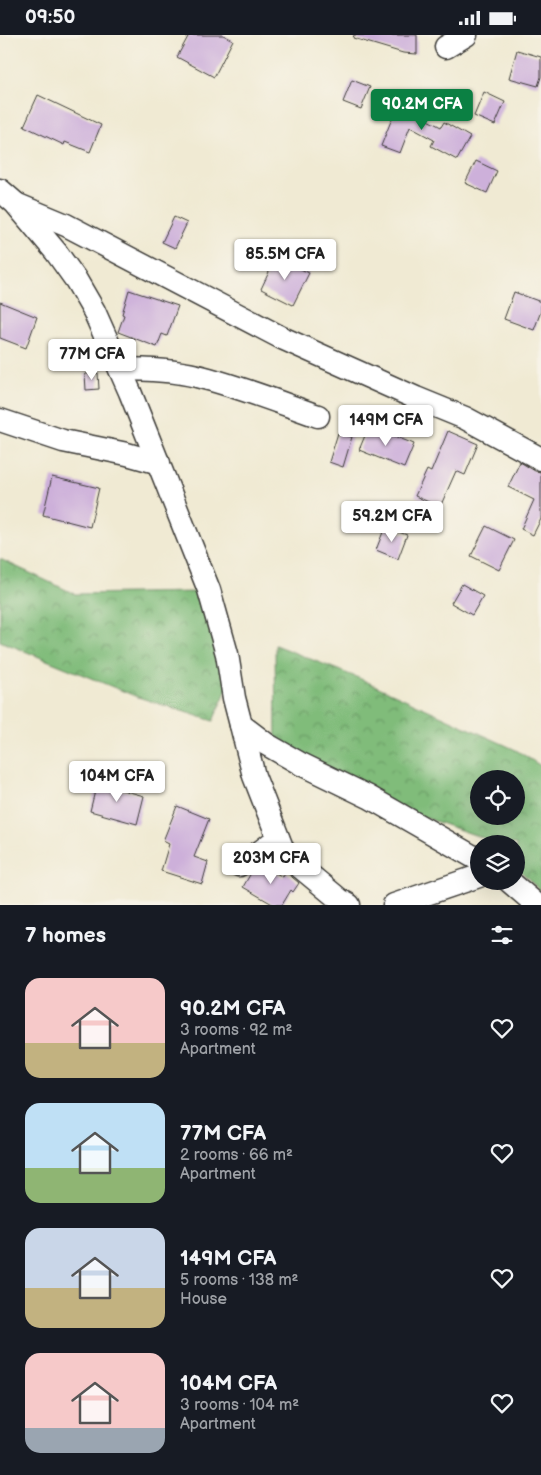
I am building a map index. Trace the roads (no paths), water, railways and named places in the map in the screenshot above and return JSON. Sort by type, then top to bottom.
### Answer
[{"type":"street","points":[[446,47],[466,35]]},
{"type":"street","points":[[8,197],[56,252],[76,280],[94,311],[120,369],[209,590],[254,776],[283,850],[299,866],[340,900],[349,905]]},
{"type":"street","points":[[8,197],[66,225],[282,338],[416,398],[466,418],[541,459]]},
{"type":"street","points":[[120,369],[151,369],[196,376],[318,416]]},
{"type":"street","points":[[0,420],[63,441],[159,463]]},
{"type":"street","points":[[241,725],[266,744],[301,764],[369,797],[470,855]]},
{"type":"street","points":[[239,865],[278,838]]},
{"type":"street","points":[[394,905],[470,879]]},
{"type":"street","points":[[520,890],[537,905]]}]
